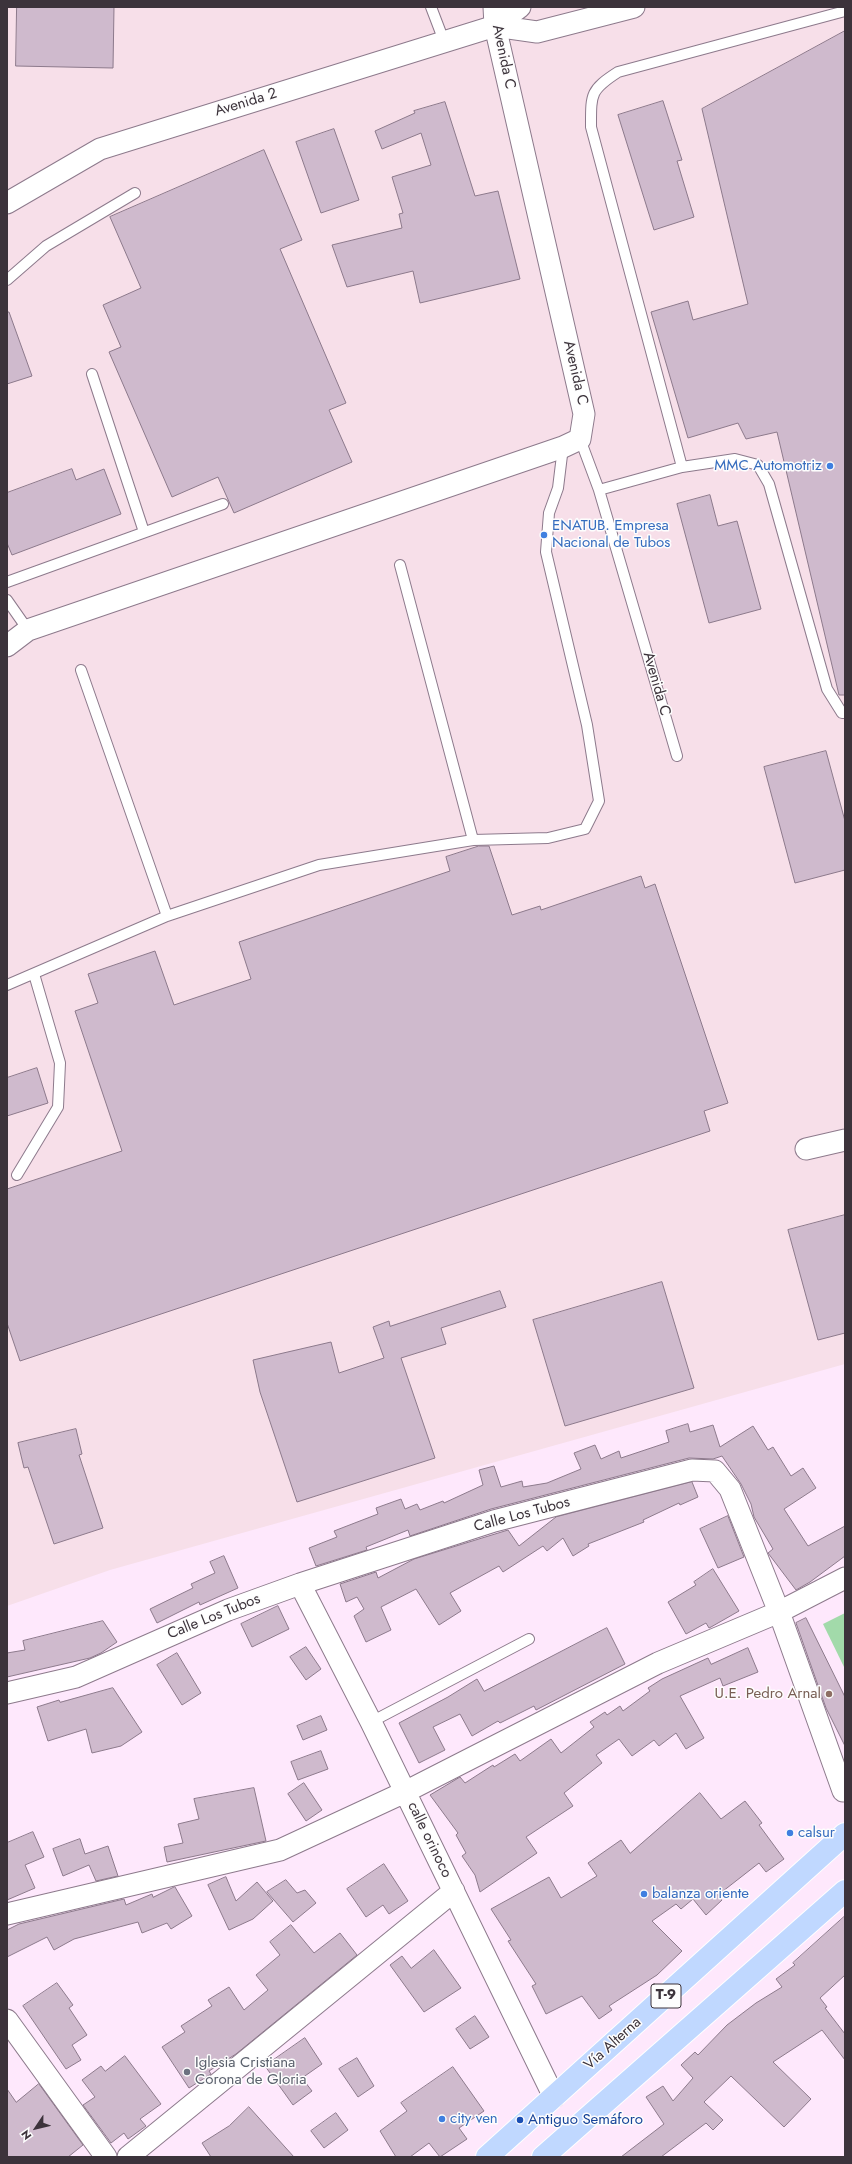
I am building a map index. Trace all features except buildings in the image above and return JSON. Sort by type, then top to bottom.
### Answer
[{"type":"highway","name":"Vía Alterna","points":[[487,2157],[845,1834]]},
{"type":"highway","name":"T-9","points":[[553,2153],[845,1891]]},
{"type":"street","name":"Avenida 2","points":[[7,203],[100,149],[444,41],[494,16],[520,7]]},
{"type":"street","name":"Avenida 2","points":[[494,16],[537,32],[634,7]]},
{"type":"street","name":"Avenida C","points":[[494,16],[584,414],[571,443]]},
{"type":"street","points":[[7,646],[28,630],[571,443]]},
{"type":"street","points":[[806,1149],[845,1140]]},
{"type":"street","name":"Calle Los Tubos","points":[[7,1693],[76,1677],[228,1610],[300,1584],[494,1521],[692,1470],[715,1471],[730,1489],[779,1612],[843,1791]]},
{"type":"street","points":[[7,1914],[280,1850],[405,1792],[658,1663],[779,1612],[845,1578]]},
{"type":"street","name":"calle orinoco","points":[[300,1584],[371,1722],[554,2097]]},
{"type":"street","points":[[128,2157],[454,1891]]},
{"type":"street","points":[[7,2020],[106,2157]]},
{"type":"lane","points":[[431,7],[444,41]]},
{"type":"lane","points":[[682,466],[591,127],[591,104],[593,98],[598,85],[618,72],[845,12]]},
{"type":"lane","points":[[7,280],[46,246],[135,193]]},
{"type":"lane","points":[[92,374],[144,532]]},
{"type":"lane","points":[[7,985],[167,916],[319,866],[473,840],[548,838],[585,829],[599,801],[587,725],[546,552],[549,513],[571,443]]},
{"type":"lane","name":"Avenida C","points":[[571,443],[599,490],[677,756]]},
{"type":"lane","points":[[599,490],[682,466],[735,459],[758,465],[768,484],[828,689],[842,713],[845,714]]},
{"type":"lane","points":[[7,582],[223,504]]},
{"type":"lane","points":[[400,565],[473,840]]},
{"type":"lane","points":[[7,600],[28,630]]},
{"type":"lane","points":[[81,670],[167,916]]},
{"type":"lane","points":[[17,1175],[58,1107],[60,1064],[34,974]]},
{"type":"lane","points":[[371,1722],[529,1640]]},
{"type":"shaded area","points":[[7,7],[845,7],[845,1364],[110,1570],[7,1606]]},
{"type":"green space","points":[[845,1613],[845,1669],[823,1624]]},
{"type":"place","name":"MMC Automotriz","points":[[830,466]]},
{"type":"place","name":"ENATUB. Empresa Nacional de Tubos","points":[[544,535]]},
{"type":"place","name":"U.E. Pedro Arnal","points":[[829,1694]]},
{"type":"place","name":"calsur","points":[[790,1833]]},
{"type":"place","name":"balanza oriente","points":[[644,1894]]},
{"type":"place","name":"Iglesia Cristiana Corona de Gloria","points":[[187,2072]]},
{"type":"place","name":"city ven","points":[[442,2119]]},
{"type":"place","name":"Antiguo Semáforo","points":[[520,2120]]}]
